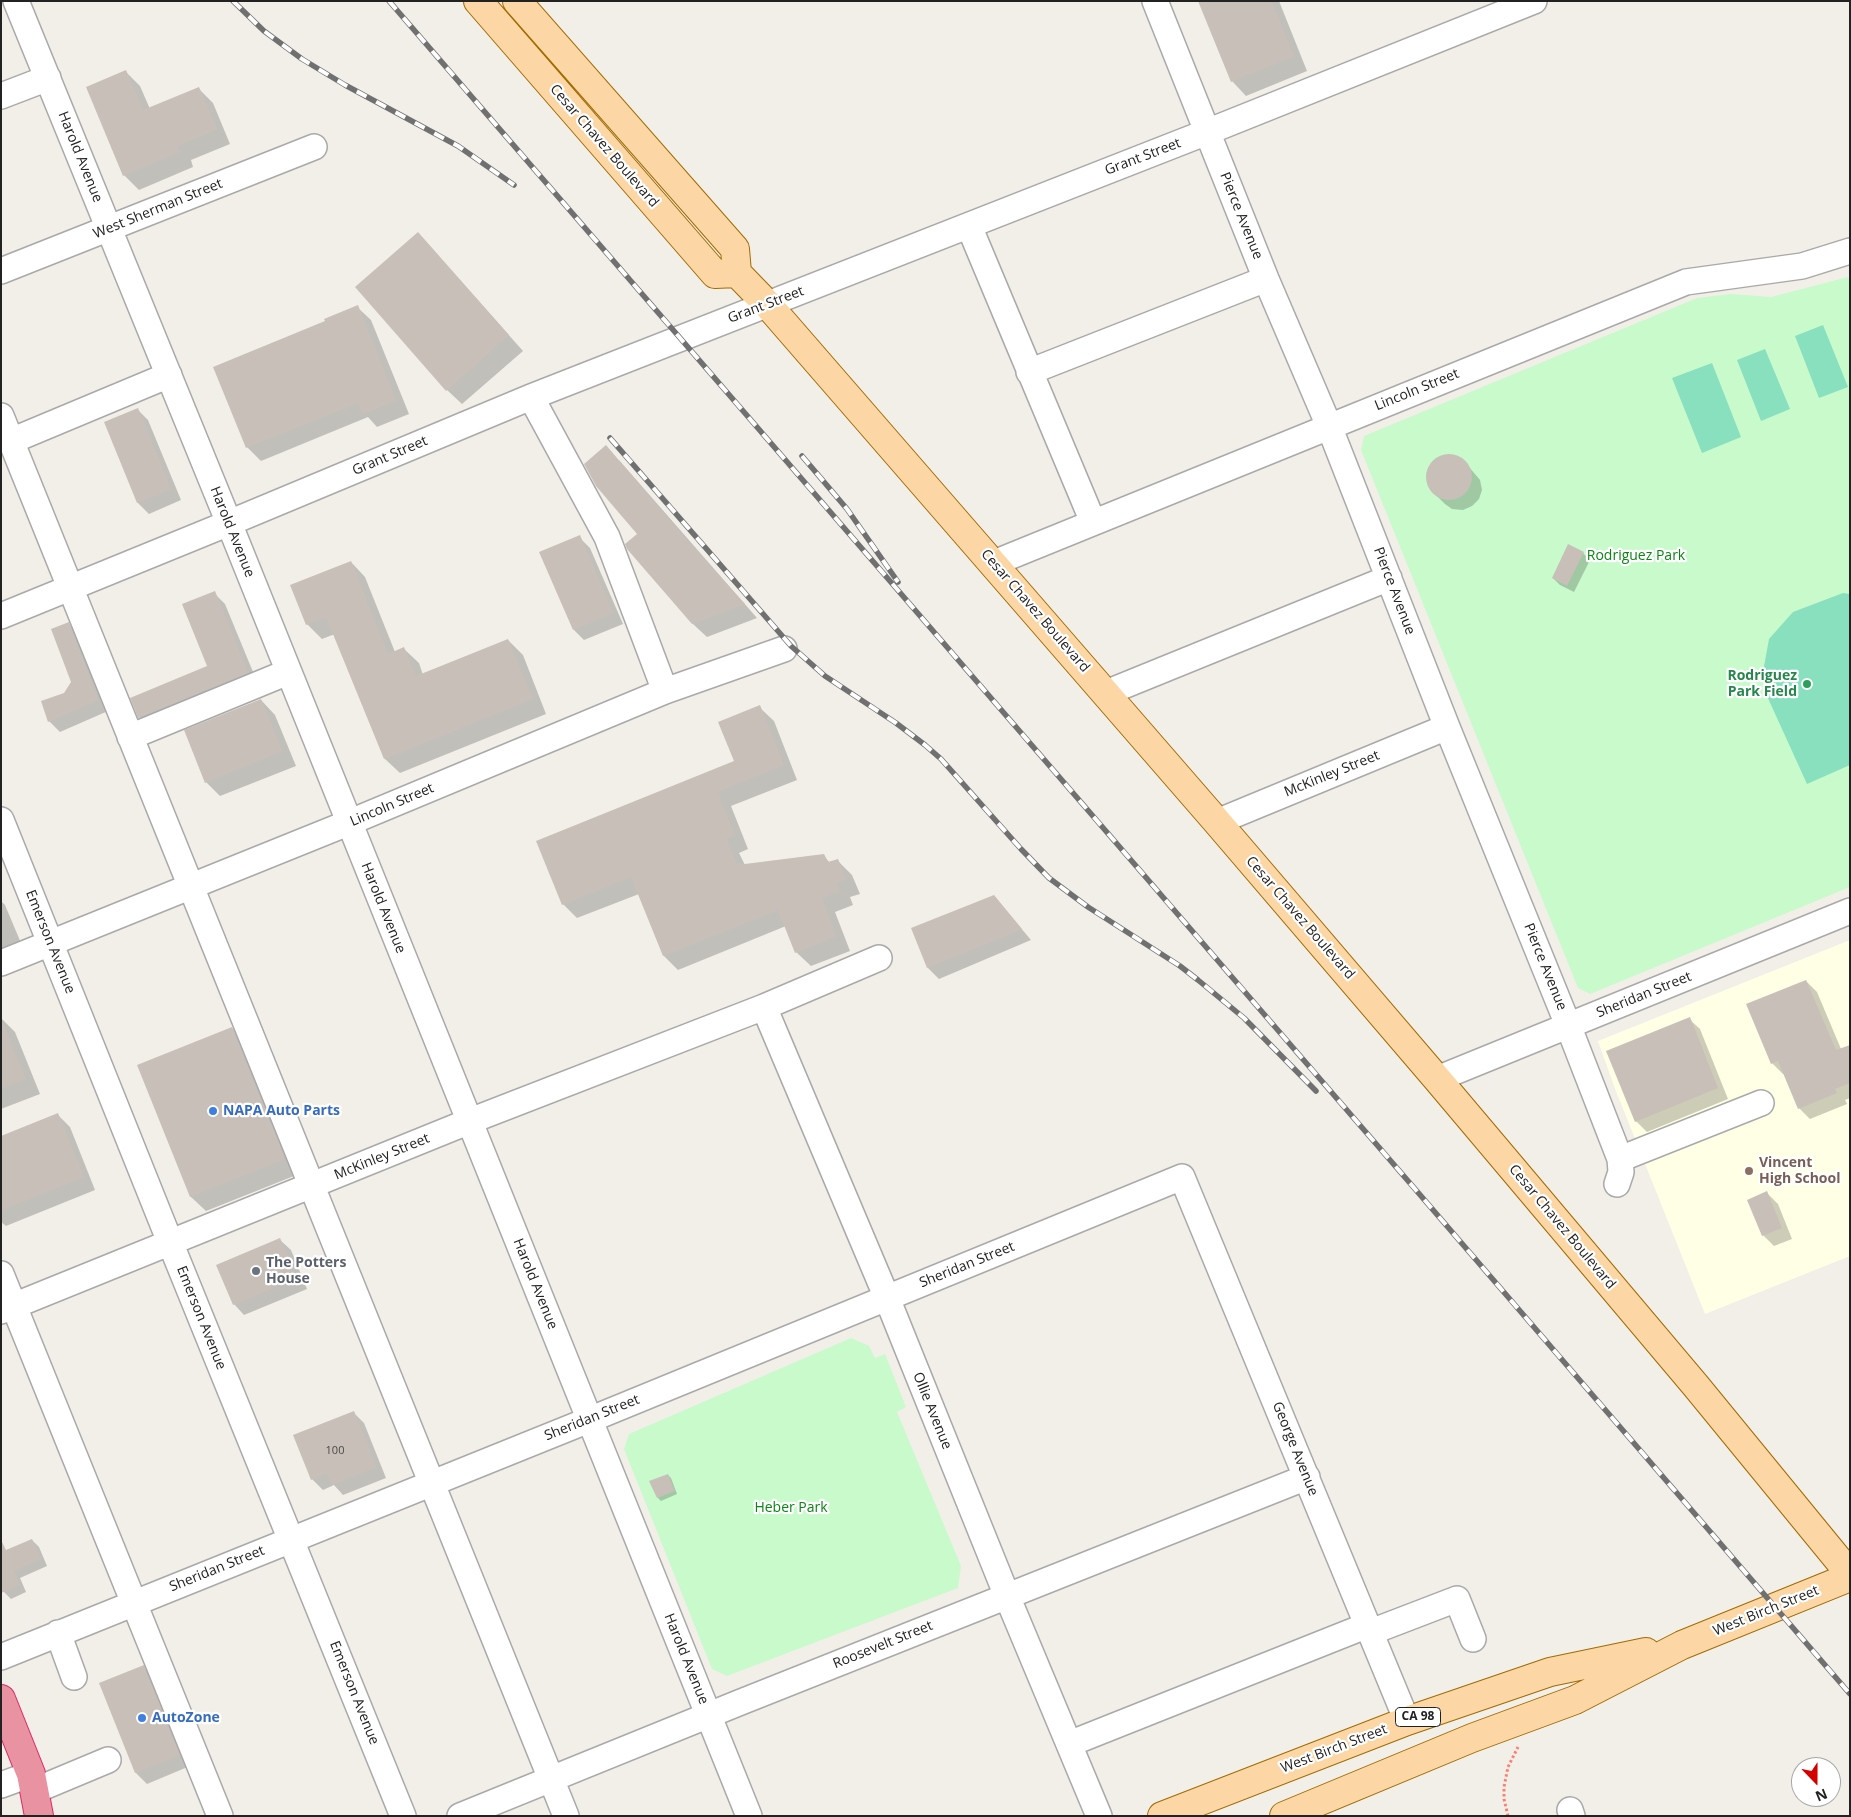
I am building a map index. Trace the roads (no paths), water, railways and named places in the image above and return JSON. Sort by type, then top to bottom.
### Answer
[{"type":"highway","points":[[1,1699],[7,1730],[36,1781],[60,1816]]},
{"type":"highway","points":[[36,1781],[39,1816]]},
{"type":"main road","name":"Cesar Chavez Boulevard","points":[[478,1],[714,274],[736,273],[768,305],[994,563],[1438,1079],[1696,1386],[1850,1575]]},
{"type":"main road","points":[[517,1],[736,249],[736,273]]},
{"type":"main road","points":[[540,1],[628,103],[634,135]]},
{"type":"main road","name":"West Birch Street","points":[[1284,1816],[1311,1810],[1472,1738],[1575,1700],[1682,1644],[1850,1575]]},
{"type":"main road","name":"West Birch Street","points":[[1162,1816],[1407,1721],[1550,1672],[1682,1644]]},
{"type":"street","name":"Harold Avenue","points":[[16,1],[229,523],[348,823],[470,1121],[749,1816]]},
{"type":"street","name":"Pierce Avenue","points":[[1155,1],[1266,279],[1329,426],[1447,727],[1568,1025],[1620,1159],[1621,1172],[1617,1184]]},
{"type":"street","name":"Grant Street","points":[[1,616],[531,397],[969,226],[1534,1]]},
{"type":"street","points":[[1,96],[48,78]]},
{"type":"street","name":"West Sherman Street","points":[[1,271],[314,147]]},
{"type":"street","points":[[969,226],[1093,522]]},
{"type":"street","name":"Lincoln Street","points":[[994,563],[1686,282],[1802,266],[1850,251]]},
{"type":"street","points":[[1029,372],[1266,279]]},
{"type":"street","points":[[11,441],[169,375]]},
{"type":"street","points":[[531,397],[607,537],[665,691]]},
{"type":"street","points":[[1,416],[566,1816]]},
{"type":"street","points":[[1106,693],[1388,578]]},
{"type":"street","name":"Lincoln Street","points":[[1,963],[348,823],[665,691],[784,649]]},
{"type":"street","points":[[130,736],[288,672]]},
{"type":"street","name":"McKinley Street","points":[[1218,822],[1447,727]]},
{"type":"street","name":"Emerson Avenue","points":[[1,820],[403,1816]]},
{"type":"street","name":"Sheridan Street","points":[[1438,1079],[1850,911]]},
{"type":"street","name":"McKinley Street","points":[[8,1308],[470,1121],[764,1007],[879,958]]},
{"type":"street","name":"Ollie Avenue","points":[[764,1007],[887,1298],[1007,1596],[1099,1816]]},
{"type":"street","points":[[1620,1159],[1761,1103]]},
{"type":"street","name":"Sheridan Street","points":[[1,1657],[589,1420],[1182,1177]]},
{"type":"street","name":"George Avenue","points":[[1182,1177],[1407,1721]]},
{"type":"street","points":[[1,1274],[8,1308],[134,1603],[220,1816]]},
{"type":"street","name":"Roosevelt Street","points":[[460,1816],[708,1715],[1307,1477]]},
{"type":"street","points":[[1069,1744],[1369,1629],[1457,1599],[1473,1639]]},
{"type":"street","points":[[58,1633],[74,1677]]},
{"type":"street","points":[[1,1786],[36,1781],[108,1760]]},
{"type":"railway","points":[[233,1],[264,31],[302,59],[345,85],[458,146],[514,185]]},
{"type":"railway","points":[[389,1],[1850,1694]]},
{"type":"railway","points":[[610,438],[791,646],[825,676],[896,723],[925,745],[941,759],[1049,878],[1088,907],[1180,966],[1198,980],[1244,1018],[1316,1091]]},
{"type":"railway","points":[[802,456],[847,509],[898,582]]},
{"type":"place","name":"Rodriguez Park Field","points":[[1807,684]]},
{"type":"place","name":"NAPA Auto Parts","points":[[213,1111]]},
{"type":"place","name":"Vincent High School","points":[[1749,1171]]},
{"type":"place","name":"The Potters House","points":[[256,1271]]},
{"type":"place","name":"AutoZone","points":[[142,1718]]},
{"type":"park label","name":"Rodriguez Park","points":[[1636,556]]},
{"type":"park label","name":"Heber Park","points":[[791,1508]]}]
